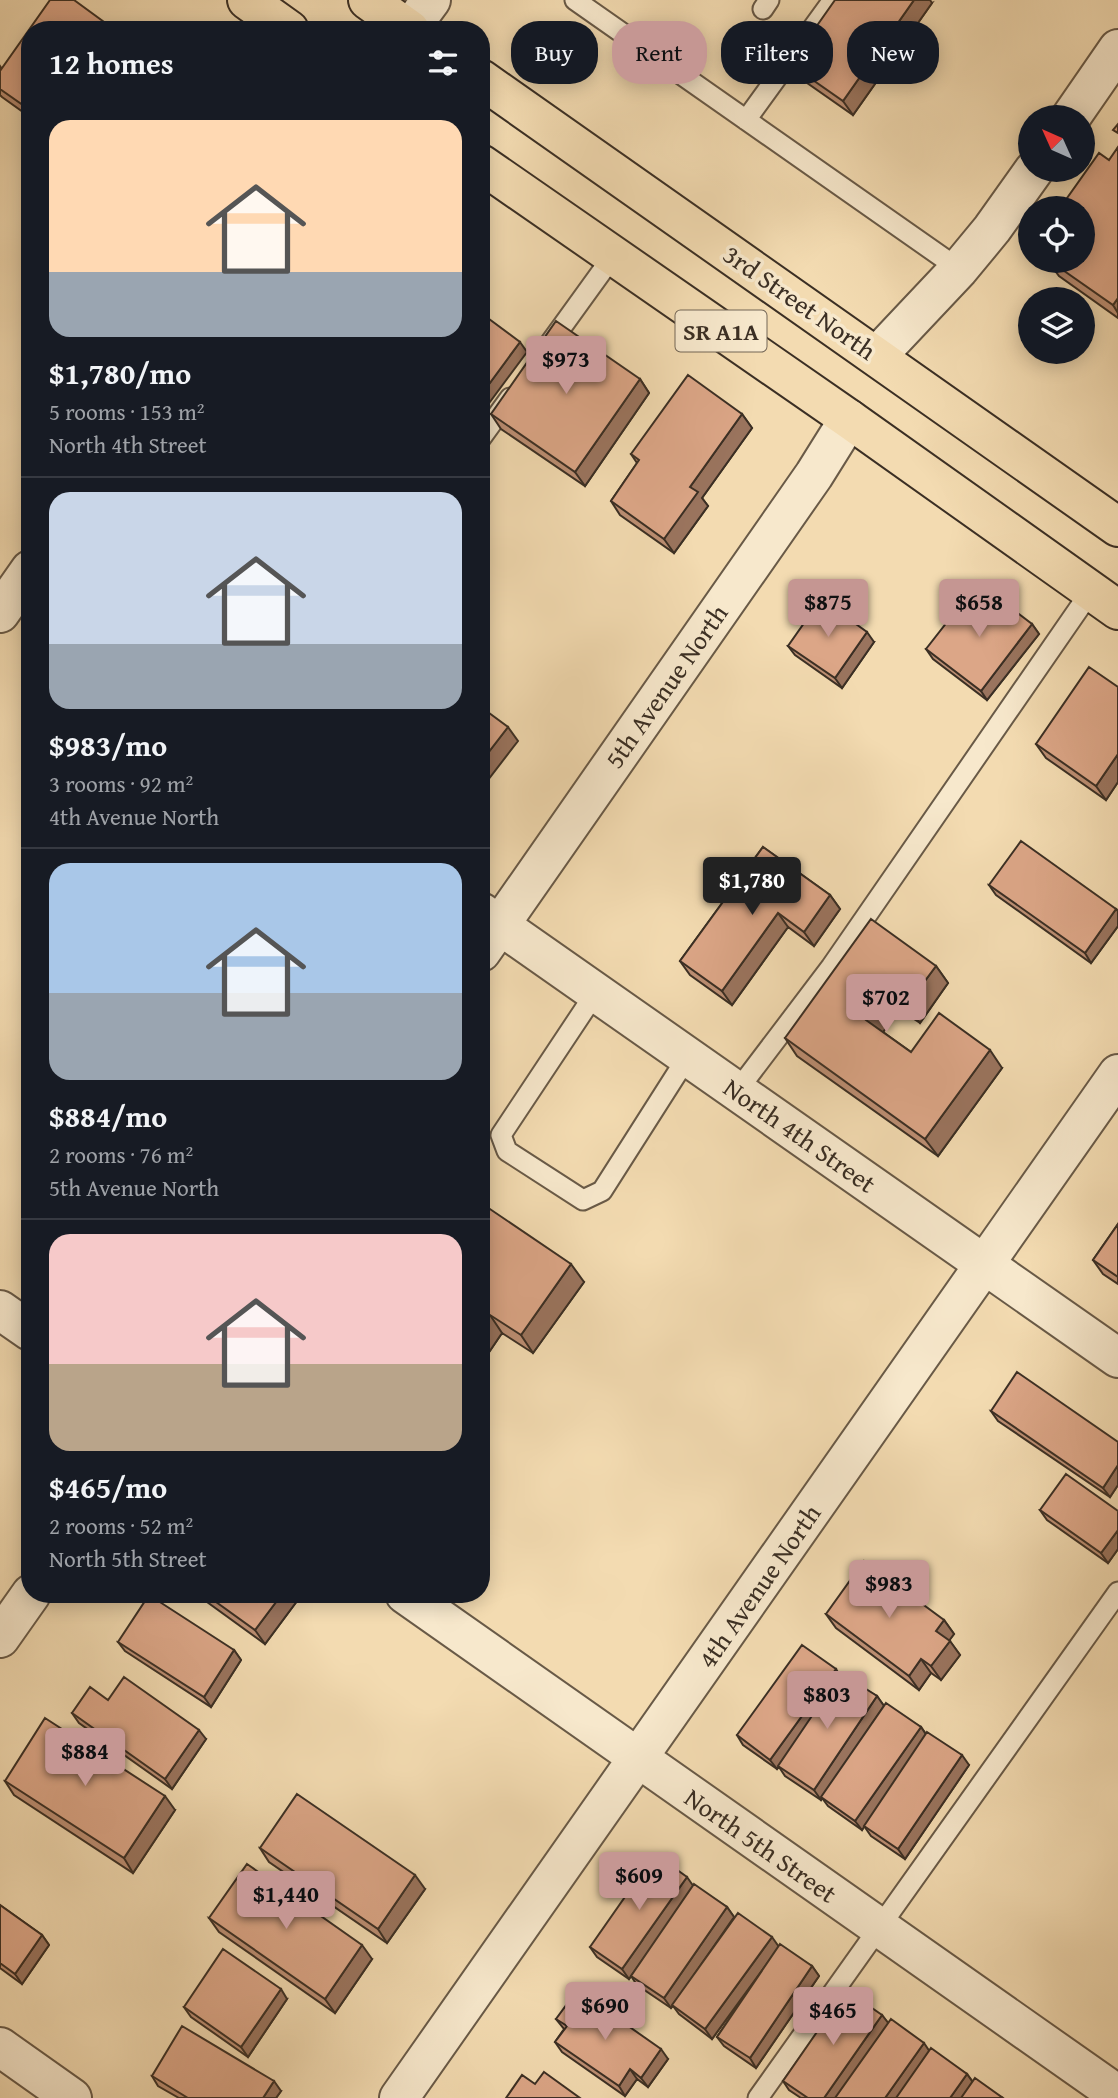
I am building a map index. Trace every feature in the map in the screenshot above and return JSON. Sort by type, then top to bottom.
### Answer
[{"type":"main road","points":[[247,0],[276,21]]},
{"type":"main road","points":[[368,0],[397,21]]},
{"type":"main road","name":"3rd Street North","points":[[490,85],[1118,527]]},
{"type":"main road","name":"SR A1A","points":[[490,170],[849,419],[1105,601]]},
{"type":"street","points":[[416,21],[430,0]]},
{"type":"street","points":[[1079,105],[1118,49]]},
{"type":"street","points":[[877,356],[959,268],[992,229],[1025,182]]},
{"type":"street","name":"5th Avenue North","points":[[490,925],[806,486],[849,419]]},
{"type":"street","name":"North 4th Street","points":[[490,931],[596,992],[1118,1358]]},
{"type":"street","name":"4th Avenue North","points":[[399,2098],[1118,1074]]},
{"type":"street","points":[[0,1310],[21,1325]]},
{"type":"street","points":[[0,1638],[25,1603]]},
{"type":"street","name":"North 5th Street","points":[[418,1603],[1118,2095]]},
{"type":"street","points":[[0,2047],[72,2098]]},
{"type":"lane","points":[[575,0],[959,268]]},
{"type":"lane","points":[[746,120],[833,0]]},
{"type":"lane","points":[[536,363],[613,256]]},
{"type":"lane","points":[[490,426],[520,385]]},
{"type":"lane","points":[[737,1091],[1105,601]]},
{"type":"lane","points":[[596,992],[501,1135],[506,1151],[583,1199],[602,1191],[688,1056]]},
{"type":"lane","points":[[758,2098],[1118,1592]]},
{"type":"building","points":[[50,0],[74,0],[103,21],[35,21]]},
{"type":"building","points":[[835,0],[914,0],[899,21],[847,21],[847,84],[855,84],[843,101],[819,84],[833,84],[833,21],[820,21]]},
{"type":"building","points":[[21,41],[21,104],[0,89],[0,71]]},
{"type":"building","points":[[1118,147],[1118,298],[1113,305],[1095,292],[1095,287],[1087,287],[1067,273],[1095,273],[1095,196],[1069,196],[1078,182],[1096,182],[1096,157],[1099,153],[1109,160]]},
{"type":"building","points":[[490,320],[520,342],[490,383]]},
{"type":"building","points":[[556,321],[640,379],[575,472],[491,414]]},
{"type":"building","points":[[688,375],[742,414],[690,487],[698,492],[664,539],[611,501],[639,460],[631,454]]},
{"type":"building","points":[[993,594],[1032,624],[981,691],[926,649],[966,598],[981,609]]},
{"type":"building","points":[[821,599],[867,632],[835,678],[788,646]]},
{"type":"building","points":[[1089,667],[1118,687],[1118,754],[1096,786],[1036,744]]},
{"type":"building","points":[[490,714],[508,727],[490,750]]},
{"type":"building","points":[[1021,841],[1116,909],[1085,953],[989,885]]},
{"type":"building","points":[[763,847],[830,895],[804,932],[778,913],[722,991],[680,961]]},
{"type":"building","points":[[871,919],[936,966],[907,1005],[887,991],[866,1020],[911,1052],[939,1013],[990,1050],[925,1139],[785,1038]]},
{"type":"building","points":[[490,1209],[571,1264],[521,1335],[490,1315]]},
{"type":"building","points":[[1118,1224],[1118,1277],[1093,1260]]},
{"type":"building","points":[[1017,1372],[1118,1442],[1118,1465],[1103,1488],[991,1411]]},
{"type":"building","points":[[1066,1474],[1118,1511],[1118,1530],[1101,1553],[1040,1510]]},
{"type":"building","points":[[864,1561],[944,1620],[936,1631],[950,1641],[931,1666],[921,1659],[909,1676],[826,1614]]},
{"type":"building","points":[[144,1603],[161,1603],[234,1650],[204,1697],[118,1642]]},
{"type":"building","points":[[218,1603],[275,1603],[255,1630]]},
{"type":"building","points":[[802,1645],[836,1669],[770,1760],[737,1735]]},
{"type":"building","points":[[841,1673],[877,1696],[814,1790],[778,1766]]},
{"type":"building","points":[[124,1677],[199,1730],[165,1779],[72,1713],[90,1687],[108,1700]]},
{"type":"building","points":[[886,1703],[921,1727],[855,1821],[821,1797]]},
{"type":"building","points":[[45,1718],[165,1796],[124,1858],[5,1781]]},
{"type":"building","points":[[927,1732],[962,1755],[898,1849],[864,1826]]},
{"type":"building","points":[[297,1794],[415,1875],[378,1929],[260,1848]]},
{"type":"building","points":[[655,1854],[687,1877],[622,1969],[590,1947]]},
{"type":"building","points":[[247,1864],[362,1945],[325,1999],[209,1918]]},
{"type":"building","points":[[694,1884],[727,1907],[664,1998],[631,1976]]},
{"type":"building","points":[[0,1905],[42,1935],[15,1974],[0,1963]]},
{"type":"building","points":[[738,1913],[772,1937],[705,2029],[672,2005]]},
{"type":"building","points":[[780,1944],[812,1966],[750,2058],[717,2037]]},
{"type":"building","points":[[223,1949],[281,1989],[241,2047],[184,2007]]},
{"type":"building","points":[[846,1990],[882,2015],[824,2098],[808,2098],[783,2081]]},
{"type":"building","points":[[587,1997],[661,2049],[641,2078],[630,2069],[619,2086],[555,2042],[567,2026],[556,2019],[570,2000],[580,2007]]},
{"type":"building","points":[[891,2019],[924,2043],[885,2098],[835,2098]]},
{"type":"building","points":[[182,2026],[274,2081],[263,2098],[188,2098],[152,2076]]},
{"type":"building","points":[[931,2048],[967,2074],[950,2098],[896,2098]]},
{"type":"building","points":[[544,2072],[580,2098],[506,2098],[522,2075],[535,2084]]},
{"type":"building","points":[[975,2078],[1003,2098],[961,2098]]}]
